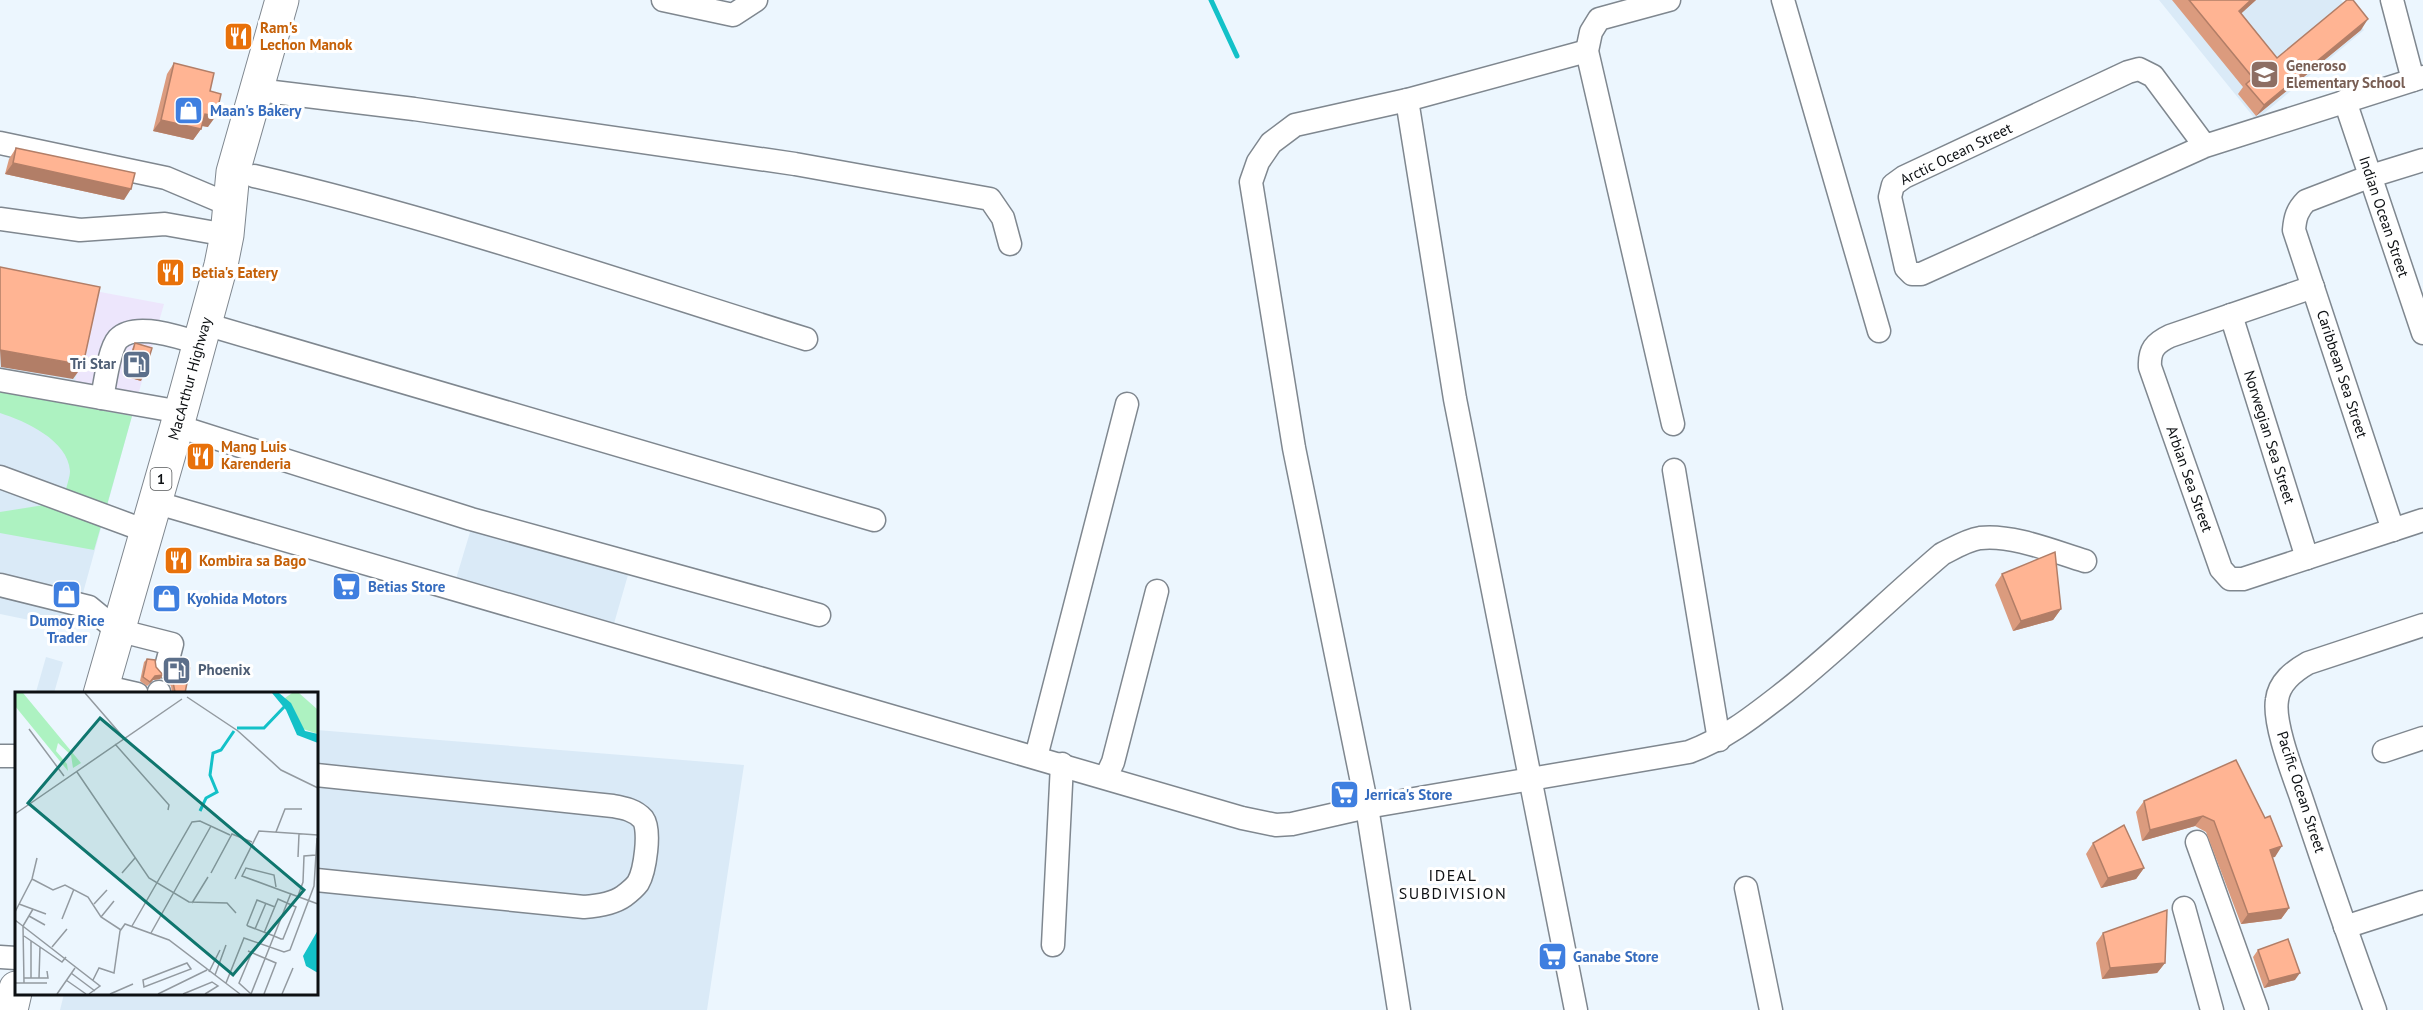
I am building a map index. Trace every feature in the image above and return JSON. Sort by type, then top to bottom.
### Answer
[{"type":"highway","name":"MacArthur Highway","points":[[229,220],[254,176],[282,0]]},
{"type":"highway","name":"MacArthur Highway","points":[[101,690],[202,333],[229,220],[233,172],[304,0]]},
{"type":"highway","points":[[10,1010],[15,992]]},
{"type":"street","points":[[663,0],[733,15],[756,0]]},
{"type":"street","points":[[1669,0],[1599,19],[1591,32],[1587,51],[1673,424]]},
{"type":"street","points":[[1784,0],[1879,331]]},
{"type":"street","points":[[2391,0],[2418,79]]},
{"type":"street","points":[[1399,1010],[1367,807],[1294,448],[1251,182],[1258,162],[1271,143],[1295,125],[1407,100],[1587,51]]},
{"type":"street","name":"Arctic Ocean Street","points":[[2205,146],[2153,76],[2139,69],[2128,72],[1904,177],[1893,185],[1890,197],[1906,268],[1912,274],[1921,274],[2205,146],[2345,100],[2418,79]]},
{"type":"street","points":[[267,91],[414,109],[783,162],[990,199],[1003,218],[1010,244]]},
{"type":"street","points":[[1407,100],[1455,399],[1576,1010]]},
{"type":"street","name":"Indian Ocean Street","points":[[2345,100],[2423,333]]},
{"type":"street","points":[[0,143],[166,178],[229,220]]},
{"type":"street","points":[[2371,176],[2423,160]]},
{"type":"street","points":[[254,176],[521,250],[806,339]]},
{"type":"street","name":"Caribbean Sea Street","points":[[2371,176],[2306,201],[2299,208],[2294,230],[2393,530]]},
{"type":"street","points":[[0,219],[80,230],[229,220]]},
{"type":"street","name":"Arbian Sea Street","points":[[2313,287],[2159,341],[2151,349],[2150,367],[2222,568],[2226,575],[2236,580],[2243,579],[2423,520]]},
{"type":"street","name":"Norwegian Sea Street","points":[[2231,315],[2307,558]]},
{"type":"street","points":[[102,398],[113,350],[118,340],[128,333],[147,330],[202,333],[874,520]]},
{"type":"street","points":[[0,380],[102,398],[179,419],[471,519],[819,615]]},
{"type":"street","points":[[1036,757],[1127,404]]},
{"type":"street","points":[[1674,470],[1719,740]]},
{"type":"street","points":[[0,477],[1036,757],[1242,818],[1276,825],[1367,807],[1689,752],[1719,740],[1741,727],[1821,663],[1942,554],[1960,545],[1979,538],[1997,538],[2085,561]]},
{"type":"street","points":[[0,585],[89,607],[117,630],[172,644],[166,667]]},
{"type":"street","points":[[1106,777],[1113,762],[1157,591]]},
{"type":"street","name":"Pacific Ocean Street","points":[[2375,1010],[2285,746],[2278,717],[2277,700],[2283,684],[2295,671],[2308,663],[2423,625]]},
{"type":"street","points":[[101,690],[134,692]]},
{"type":"street","points":[[2384,751],[2422,743]]},
{"type":"street","points":[[1053,945],[1062,765]]},
{"type":"street","points":[[318,775],[613,806],[630,810],[643,820],[647,831],[645,860],[638,882],[625,896],[603,905],[584,907],[318,880]]},
{"type":"street","points":[[2197,842],[2257,1010]]},
{"type":"street","points":[[1746,888],[1771,1010]]},
{"type":"street","points":[[2345,927],[2423,902]]},
{"type":"street","points":[[2184,908],[2212,1010]]},
{"type":"street","points":[[0,957],[15,958]]},
{"type":"shaded area","name":"Generoso Elementary School","points":[[2159,0],[2341,0],[2364,30],[2256,120]]},
{"type":"shaded area","points":[[0,272],[95,291],[70,404],[132,416],[73,629],[0,614]]},
{"type":"shaded area","points":[[95,291],[164,304],[132,416],[69,405]]},
{"type":"shaded area","points":[[471,529],[628,575],[613,627],[455,582]]},
{"type":"shaded area","points":[[46,657],[63,662],[54,692],[36,692]]},
{"type":"shaded area","points":[[318,730],[744,765],[707,1010],[60,1010],[64,995],[318,995]]},
{"type":"green space","points":[[0,392],[132,416],[107,505],[66,490],[70,471],[62,450],[44,433],[0,413]]},
{"type":"green space","points":[[44,505],[101,526],[94,550],[0,533],[0,512]]},
{"type":"building","points":[[2189,0],[2251,0],[2239,11],[2277,58],[2347,0],[2353,0],[2368,19],[2264,105],[2246,84],[2253,78]]},
{"type":"building","points":[[174,63],[214,73],[210,91],[221,94],[216,116],[205,114],[201,129],[161,120]]},
{"type":"building","points":[[16,148],[135,173],[131,189],[13,163]]},
{"type":"building","points":[[0,267],[100,287],[83,365],[0,350]]},
{"type":"building","name":"Tri Star","points":[[135,343],[152,348],[143,377],[127,372]]},
{"type":"building","points":[[2055,552],[2061,609],[2021,621],[2002,574]]},
{"type":"building","points":[[147,659],[155,660],[156,667],[163,675],[155,676],[150,682],[143,677]]},
{"type":"building","points":[[182,666],[190,668],[185,692],[175,692],[173,682],[168,676],[178,673]]},
{"type":"building","points":[[2236,760],[2265,818],[2270,816],[2282,846],[2270,850],[2289,908],[2248,914],[2214,821],[2203,816],[2150,830],[2144,801]]},
{"type":"building","points":[[2124,825],[2144,868],[2108,878],[2093,843]]},
{"type":"building","points":[[2167,910],[2165,963],[2110,968],[2103,933]]},
{"type":"building","points":[[2288,939],[2300,973],[2269,981],[2258,950]]},
{"type":"waterway","points":[[1211,0],[1237,56]]},
{"type":"place","name":"Ram's Lechon Manok","points":[[239,37]]},
{"type":"place","name":"Generoso Elementary School","points":[[2265,75]]},
{"type":"place","name":"Maan's Bakery","points":[[189,111]]},
{"type":"place","name":"Betia's Eatery","points":[[171,273]]},
{"type":"place","name":"Tri Star","points":[[137,364]]},
{"type":"place","name":"Mang Luis Karenderia","points":[[200,456]]},
{"type":"place","name":"Kombira sa Bago","points":[[178,561]]},
{"type":"place","name":"Betias Store","points":[[347,587]]},
{"type":"place","name":"Dumoy Rice Trader","points":[[67,594]]},
{"type":"place","name":"Kyohida Motors","points":[[166,599]]},
{"type":"place","name":"Phoenix","points":[[177,670]]},
{"type":"place","name":"Jerrica's Store","points":[[1344,795]]},
{"type":"place","name":"Ganabe Store","points":[[1552,957]]},
{"type":"district","name":"IDEAL SUBDIVISION","points":[[1453,884]]}]
